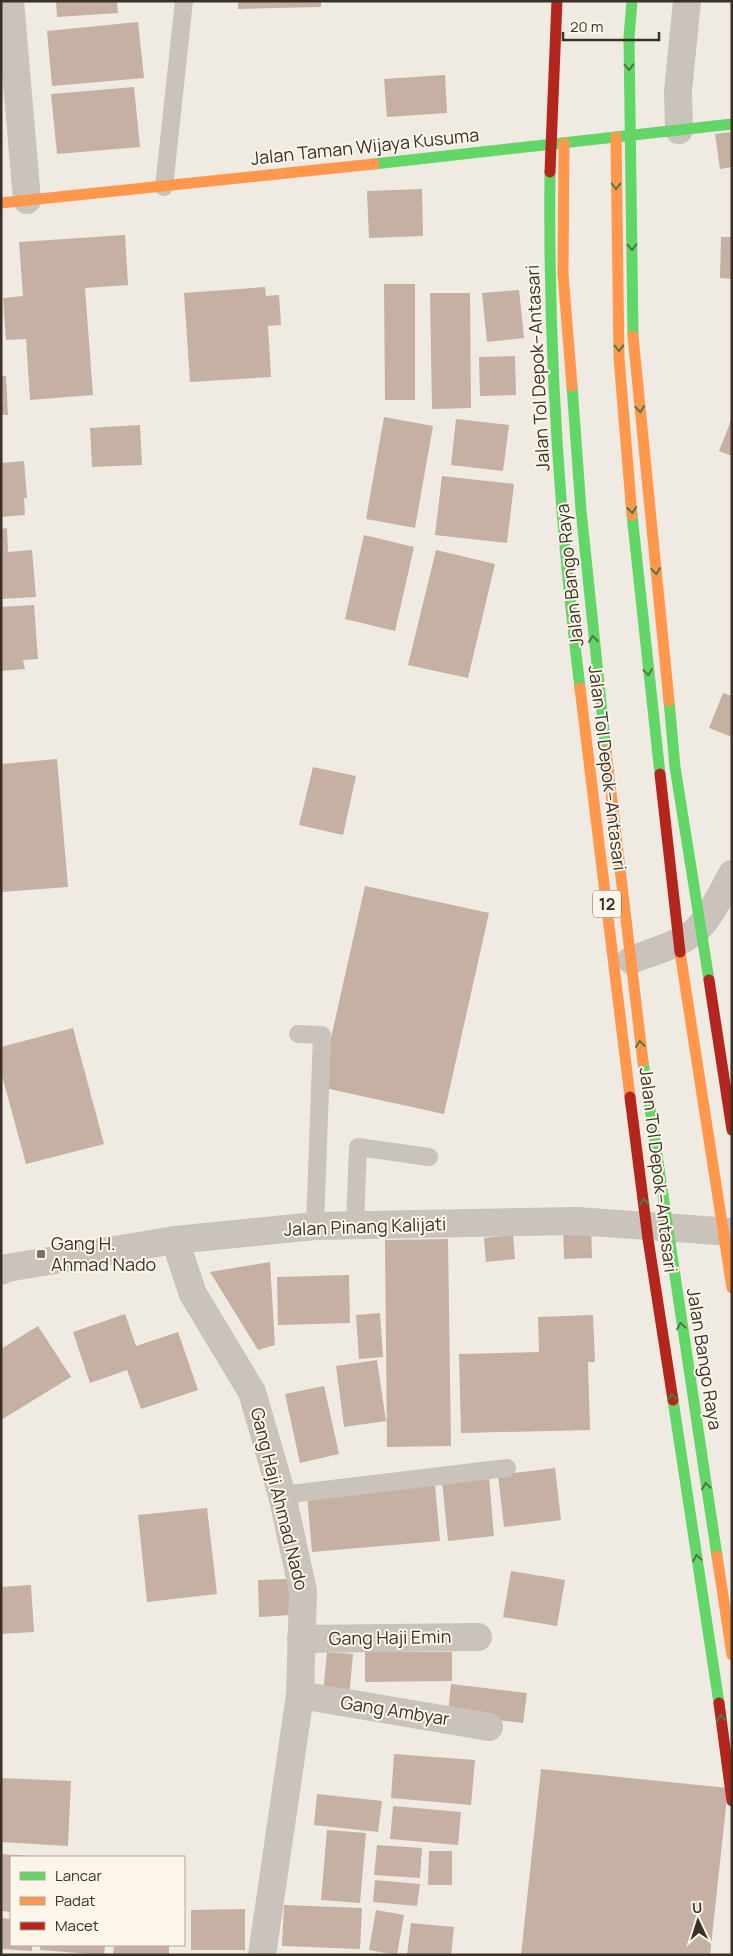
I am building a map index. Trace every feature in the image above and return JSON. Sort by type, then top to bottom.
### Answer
[{"type":"main road","name":"Jalan Tol Depok–Antasari","points":[[557,1],[550,160],[549,261],[553,361],[568,594],[648,1239],[719,1699],[732,1802]]},
{"type":"main road","points":[[632,1],[629,37],[633,336],[675,767],[732,1130]]},
{"type":"main road","name":"Jalan Taman Wijaya Kusuma","points":[[14,201],[164,187],[732,124]]},
{"type":"main road","points":[[616,137],[619,358],[647,659],[679,941],[692,1036],[728,1232],[732,1288]]},
{"type":"main road","name":"Jalan Bango Raya","points":[[564,143],[563,274],[581,510],[597,674],[645,1082],[732,1656]]},
{"type":"street","points":[[10,1],[14,201]]},
{"type":"street","points":[[679,130],[678,91],[687,1]]},
{"type":"street","points":[[631,960],[679,941],[695,931],[715,905],[732,874]]},
{"type":"street","name":"Jalan Pinang Kalijati","points":[[1,1271],[7,1268],[175,1240],[315,1226],[577,1221],[728,1232]]},
{"type":"street","name":"Gang Haji Ahmad Nado","points":[[175,1240],[193,1294],[252,1392],[282,1495],[303,1592],[300,1695],[262,1955]]},
{"type":"street","name":"Gang Haji Emin","points":[[301,1639],[478,1637]]},
{"type":"street","name":"Gang Ambyar","points":[[300,1695],[490,1727]]},
{"type":"lane","points":[[164,187],[184,1]]},
{"type":"lane","points":[[298,1034],[322,1035],[315,1226]]},
{"type":"lane","points":[[355,1224],[358,1147],[429,1157]]},
{"type":"lane","points":[[282,1495],[507,1468]]},
{"type":"building","points":[[56,1],[117,1],[118,13],[57,17]]},
{"type":"building","points":[[238,1],[321,1],[321,7],[238,9]]},
{"type":"building","points":[[138,22],[144,78],[52,86],[47,31]]},
{"type":"building","points":[[445,75],[447,113],[387,117],[384,79]]},
{"type":"building","points":[[134,87],[140,147],[57,154],[51,94]]},
{"type":"building","points":[[732,132],[732,167],[720,169],[715,134]]},
{"type":"building","points":[[422,189],[423,236],[369,238],[367,191]]},
{"type":"building","points":[[125,235],[128,285],[85,288],[93,395],[30,400],[26,339],[6,340],[3,298],[23,296],[19,242]]},
{"type":"building","points":[[721,237],[732,237],[732,279],[720,278]]},
{"type":"building","points":[[384,284],[415,284],[415,400],[385,400]]},
{"type":"building","points":[[265,287],[266,296],[279,295],[281,325],[268,326],[271,377],[190,382],[184,293]]},
{"type":"building","points":[[519,290],[524,338],[487,342],[482,293]]},
{"type":"building","points":[[430,293],[470,293],[471,408],[432,409]]},
{"type":"building","points":[[515,356],[516,395],[480,396],[479,357]]},
{"type":"building","points":[[1,376],[6,376],[8,415],[1,415]]},
{"type":"building","points":[[384,417],[433,426],[415,528],[366,519]]},
{"type":"building","points":[[732,418],[732,456],[719,451]]},
{"type":"building","points":[[456,419],[509,425],[503,471],[451,465]]},
{"type":"building","points":[[140,425],[142,465],[92,467],[90,428]]},
{"type":"building","points":[[24,461],[27,498],[24,498],[25,515],[1,517],[1,463]]},
{"type":"building","points":[[442,476],[514,484],[507,543],[435,535]]},
{"type":"building","points":[[7,528],[8,552],[32,550],[36,597],[1,599],[1,529]]},
{"type":"building","points":[[364,535],[414,547],[395,631],[345,619]]},
{"type":"building","points":[[436,550],[495,564],[468,678],[408,665]]},
{"type":"building","points":[[34,605],[38,659],[23,660],[25,669],[1,671],[1,607]]},
{"type":"building","points":[[723,693],[732,696],[732,737],[709,728]]},
{"type":"building","points":[[57,759],[68,887],[1,892],[1,764]]},
{"type":"building","points":[[313,767],[356,776],[343,835],[299,825]]},
{"type":"building","points":[[365,886],[489,913],[444,1114],[320,1087]]},
{"type":"building","points":[[73,1028],[104,1144],[26,1164],[1,1072],[1,1047]]},
{"type":"building","points":[[563,1225],[591,1225],[592,1258],[564,1259]]},
{"type":"building","points":[[513,1235],[515,1259],[486,1262],[484,1238]]},
{"type":"building","points":[[448,1239],[451,1446],[387,1447],[385,1240]]},
{"type":"building","points":[[270,1262],[275,1345],[258,1350],[210,1272]]},
{"type":"building","points":[[349,1275],[350,1323],[278,1325],[277,1277]]},
{"type":"building","points":[[380,1313],[383,1357],[359,1359],[356,1315]]},
{"type":"building","points":[[125,1314],[136,1346],[178,1332],[198,1390],[141,1409],[127,1370],[90,1383],[73,1332]]},
{"type":"building","points":[[593,1315],[595,1362],[588,1362],[590,1430],[461,1433],[459,1354],[539,1352],[538,1317]]},
{"type":"building","points":[[38,1326],[71,1377],[1,1420],[1,1349]]},
{"type":"building","points":[[377,1360],[386,1421],[344,1427],[336,1366]]},
{"type":"building","points":[[324,1386],[339,1454],[300,1463],[285,1394]]},
{"type":"building","points":[[555,1468],[561,1520],[504,1527],[498,1475]]},
{"type":"building","points":[[489,1477],[494,1536],[448,1541],[442,1481]]},
{"type":"building","points":[[435,1485],[440,1541],[312,1552],[307,1495]]},
{"type":"building","points":[[207,1508],[217,1594],[147,1602],[138,1515]]},
{"type":"building","points":[[511,1571],[565,1580],[557,1626],[503,1617]]},
{"type":"building","points":[[288,1579],[291,1615],[259,1617],[258,1580]]},
{"type":"building","points":[[31,1585],[34,1632],[1,1634],[1,1587]]},
{"type":"building","points":[[327,1652],[353,1654],[349,1697],[323,1694]]},
{"type":"building","points":[[365,1652],[452,1652],[452,1681],[365,1682]]},
{"type":"building","points":[[451,1684],[527,1693],[523,1723],[448,1714]]},
{"type":"building","points":[[394,1754],[475,1760],[471,1805],[391,1798]]},
{"type":"building","points":[[541,1769],[728,1788],[710,1955],[521,1955]]},
{"type":"building","points":[[1,1778],[71,1781],[68,1846],[1,1842]]},
{"type":"building","points":[[317,1794],[382,1801],[378,1832],[314,1825]]},
{"type":"building","points":[[393,1806],[461,1812],[458,1845],[390,1839]]},
{"type":"building","points":[[327,1830],[366,1833],[360,1903],[321,1900]]},
{"type":"building","points":[[377,1845],[422,1848],[420,1878],[374,1875]]},
{"type":"building","points":[[429,1851],[452,1851],[452,1885],[428,1885]]},
{"type":"building","points":[[1,1854],[31,1856],[10,1856],[10,1912],[1,1911]]},
{"type":"building","points":[[375,1880],[420,1884],[417,1906],[373,1902]]},
{"type":"building","points":[[284,1905],[362,1908],[360,1949],[282,1946]]},
{"type":"building","points":[[245,1909],[245,1950],[191,1950],[191,1910]]},
{"type":"building","points":[[376,1910],[404,1915],[397,1955],[369,1950]]},
{"type":"building","points":[[1,1918],[10,1919],[10,1946],[32,1946],[32,1951],[1,1949]]},
{"type":"building","points":[[411,1923],[454,1927],[451,1955],[407,1955]]},
{"type":"building","points":[[40,1946],[105,1946],[104,1955],[40,1950]]},
{"type":"building","points":[[114,1946],[169,1946],[169,1955],[113,1955]]},
{"type":"traffic: fast","points":[[632,1],[629,37],[633,336]]},
{"type":"traffic: fast","points":[[374,164],[732,124]]},
{"type":"traffic: fast","points":[[550,172],[551,301],[556,430],[566,559],[580,688]]},
{"type":"traffic: fast","points":[[572,386],[581,510],[606,751]]},
{"type":"traffic: fast","points":[[632,515],[660,774]]},
{"type":"traffic: fast","points":[[669,701],[675,767],[709,980]]},
{"type":"traffic: fast","points":[[643,1062],[717,1556]]},
{"type":"traffic: fast","points":[[673,1400],[719,1703]]},
{"type":"traffic: slow","points":[[616,137],[619,358],[632,515]]},
{"type":"traffic: slow","points":[[564,143],[563,274],[572,386]]},
{"type":"traffic: slow","points":[[1,203],[374,164]]},
{"type":"traffic: slow","points":[[633,336],[669,701]]},
{"type":"traffic: slow","points":[[580,688],[630,1097]]},
{"type":"traffic: slow","points":[[606,751],[643,1062]]},
{"type":"traffic: slow","points":[[680,952],[732,1288]]},
{"type":"traffic: slow","points":[[717,1556],[732,1655]]},
{"type":"traffic: jam","points":[[550,172],[557,1]]},
{"type":"traffic: jam","points":[[660,774],[680,952]]},
{"type":"traffic: jam","points":[[709,980],[732,1130]]},
{"type":"traffic: jam","points":[[630,1097],[648,1239],[673,1400]]},
{"type":"traffic: jam","points":[[719,1703],[732,1801]]},
{"type":"place","name":"Gang H. Ahmad Nado","points":[[41,1254]]}]
